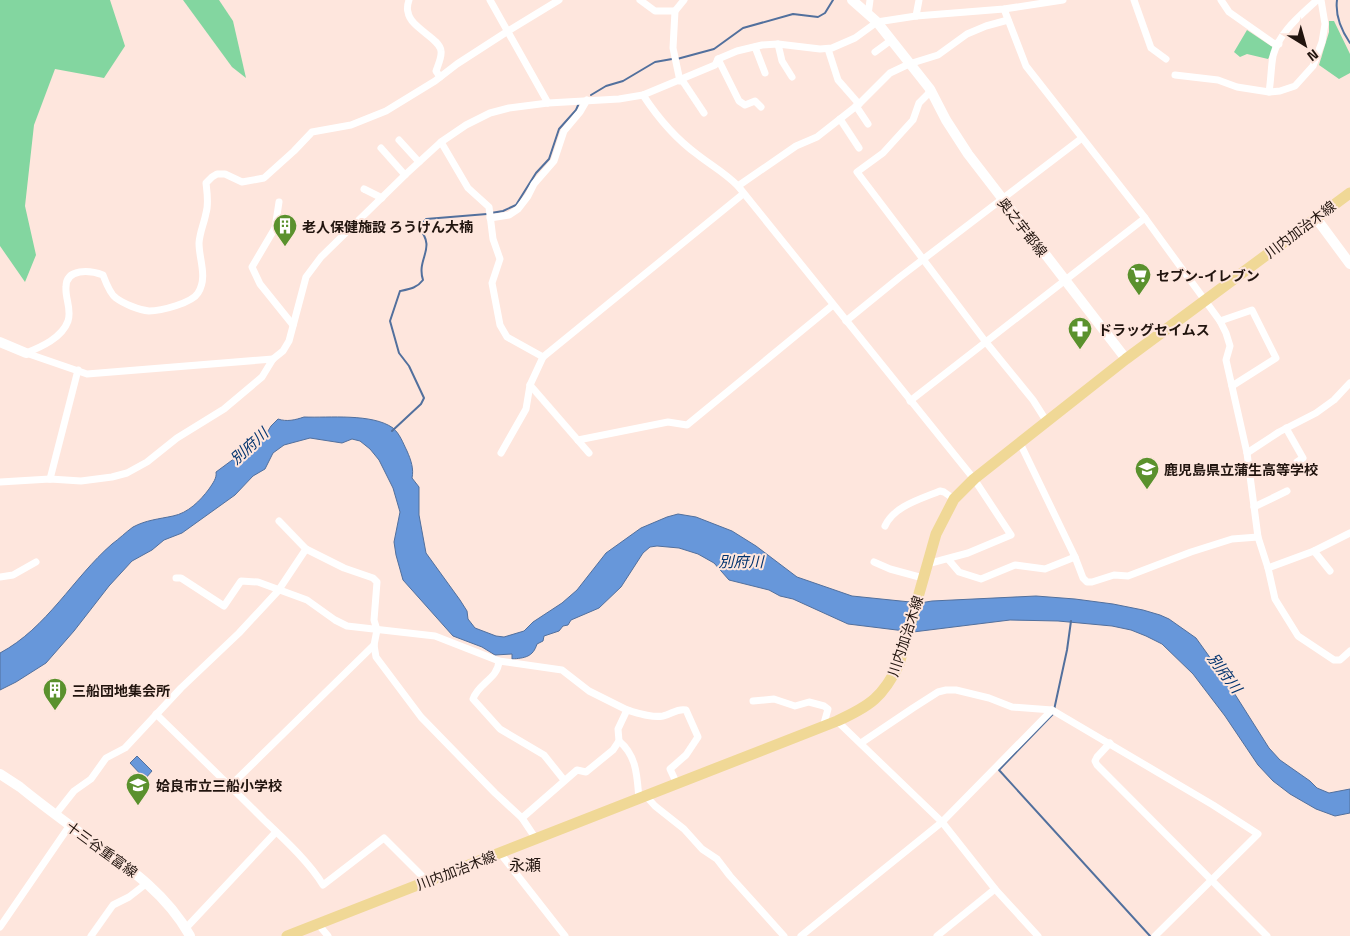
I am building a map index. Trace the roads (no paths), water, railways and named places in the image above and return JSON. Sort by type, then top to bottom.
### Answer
[{"type":"main road","name":"川内加治木線","points":[[287,936],[857,712],[881,694],[890,682],[899,664],[936,534],[954,499],[974,478],[1126,358],[1350,193]]},
{"type":"street","points":[[409,0],[408,12],[410,16],[425,34],[438,42],[442,52],[436,71],[440,77]]},
{"type":"street","points":[[490,0],[548,103]]},
{"type":"street","points":[[26,354],[48,342],[63,330],[70,312],[66,288],[67,282],[77,272],[86,271],[102,275],[115,298],[140,309],[149,311],[190,301],[198,294],[202,284],[203,275],[199,244],[202,223],[206,213],[206,182],[212,176],[225,174],[242,182],[264,178],[312,132],[364,121],[386,111],[559,0]]},
{"type":"street","points":[[640,0],[655,11],[675,11]]},
{"type":"street","points":[[684,0],[675,11],[674,55],[681,80],[704,113]]},
{"type":"street","points":[[852,0],[877,22],[909,64]]},
{"type":"street","points":[[868,15],[870,0]]},
{"type":"street","points":[[916,16],[919,0]]},
{"type":"street","points":[[0,482],[50,479],[81,480],[112,477],[134,469],[156,455],[177,438],[224,409],[262,377],[273,359],[284,351],[289,341],[306,277],[321,257],[441,142],[466,125],[490,113],[508,108],[548,103],[619,99],[643,95],[715,65],[718,59],[755,46],[778,44],[828,49],[855,38],[877,22],[916,16],[1004,9],[1063,0]]},
{"type":"street","points":[[1134,0],[1151,48],[1166,59]]},
{"type":"street","points":[[1221,0],[1229,12],[1273,43],[1279,44]]},
{"type":"street","points":[[1270,92],[1274,55],[1286,30],[1317,0]]},
{"type":"street","points":[[1175,75],[1218,80],[1237,87],[1270,92],[1280,92],[1295,86],[1313,66],[1322,42],[1325,24],[1321,0]]},
{"type":"street","points":[[1004,9],[1026,66],[1145,218],[1220,321],[1230,346],[1226,360],[1247,453],[1258,537],[1275,599],[1298,636],[1334,660],[1340,660],[1350,651]]},
{"type":"street","points":[[738,186],[796,146],[817,137],[858,105],[890,73],[909,64],[938,55],[967,34],[1008,20]]},
{"type":"street","points":[[875,52],[890,41]]},
{"type":"street","points":[[778,44],[782,60],[792,78]]},
{"type":"street","points":[[755,46],[766,73]]},
{"type":"street","points":[[828,49],[838,80],[858,105],[868,124]]},
{"type":"street","points":[[718,59],[739,102],[745,104],[755,101],[761,107]]},
{"type":"street","name":"奥之宇都線","points":[[909,64],[930,89],[961,144],[1126,358]]},
{"type":"street","points":[[930,89],[928,94],[919,103],[913,120],[883,153],[857,172],[985,341],[1033,400],[1047,422]]},
{"type":"street","points":[[643,95],[655,114],[665,125],[698,156],[728,176],[738,186],[832,305],[974,478],[1011,535],[968,553],[927,564]]},
{"type":"street","points":[[490,217],[509,216],[518,209],[534,184],[554,161],[564,130],[574,120],[587,100]]},
{"type":"street","points":[[840,119],[859,148]]},
{"type":"street","points":[[846,321],[1002,198],[1082,138]]},
{"type":"street","points":[[399,140],[419,162]]},
{"type":"street","points":[[441,142],[468,188],[489,208],[493,239],[500,259],[492,283],[500,325],[507,338],[543,356]]},
{"type":"street","points":[[381,148],[405,175]]},
{"type":"street","points":[[364,189],[382,198]]},
{"type":"street","points":[[501,454],[526,409],[530,385],[543,356],[743,194]]},
{"type":"street","points":[[279,202],[275,228],[252,267],[260,284],[293,325]]},
{"type":"street","points":[[910,400],[1145,218]]},
{"type":"street","points":[[1316,218],[1350,264]]},
{"type":"street","points":[[578,440],[668,422],[686,425],[832,305]]},
{"type":"street","points":[[1220,321],[1252,310],[1276,358],[1232,386]]},
{"type":"street","points":[[0,342],[26,354],[87,374],[273,359]]},
{"type":"street","points":[[50,479],[78,370]]},
{"type":"street","points":[[1247,453],[1286,428],[1316,413],[1334,400],[1350,383]]},
{"type":"street","points":[[530,385],[589,453]]},
{"type":"street","points":[[1286,428],[1303,458],[1297,462]]},
{"type":"street","points":[[1020,443],[1075,557],[1083,578],[1087,582],[1114,575],[1128,576],[1232,539],[1258,537]]},
{"type":"street","points":[[885,526],[889,516],[940,491],[954,499]]},
{"type":"street","points":[[1254,507],[1287,491]]},
{"type":"street","points":[[279,521],[306,550],[344,568],[372,578],[377,582],[374,620],[377,630],[374,645],[376,657],[421,717],[522,818],[536,839]]},
{"type":"street","points":[[1268,568],[1314,551],[1350,533]]},
{"type":"street","points":[[55,815],[74,791],[90,779],[106,758],[125,748],[156,714],[239,633],[278,591],[306,550]]},
{"type":"street","points":[[1314,551],[1330,571]]},
{"type":"street","points":[[948,559],[959,572],[981,579],[1015,565],[1045,569],[1075,557]]},
{"type":"street","points":[[0,578],[13,575],[36,562]]},
{"type":"street","points":[[874,562],[890,569],[923,578]]},
{"type":"street","points":[[176,578],[181,578],[224,606],[241,581],[258,582],[278,591],[307,600],[347,626],[435,636],[499,661],[562,670],[590,691],[627,710],[649,716],[662,716],[681,709],[686,710],[698,737],[686,755],[670,769],[677,784]]},
{"type":"street","points":[[230,786],[374,645]]},
{"type":"street","points":[[499,661],[498,669],[475,693],[473,699],[500,729],[544,755],[564,780]]},
{"type":"street","points":[[861,743],[938,692],[946,690],[956,690],[989,698],[1012,707],[1052,710],[1213,805],[1258,834],[1155,936]]},
{"type":"street","points":[[753,701],[774,699],[795,706],[809,702],[824,706],[828,709],[822,727]]},
{"type":"street","points":[[522,818],[577,770],[586,772],[613,750],[619,741],[618,729],[627,710]]},
{"type":"street","points":[[801,936],[942,822],[1052,710]]},
{"type":"street","points":[[156,714],[276,832],[313,870],[323,885],[384,838],[427,881]]},
{"type":"street","points":[[837,721],[942,822],[995,889],[1038,936]]},
{"type":"street","points":[[619,741],[628,748],[635,765],[642,797],[684,829],[702,849],[717,859],[784,936]]},
{"type":"street","points":[[1110,744],[1097,756],[1095,761],[1097,765],[1267,936]]},
{"type":"street","name":"十三谷重富線","points":[[0,774],[147,883],[178,915],[188,932]]},
{"type":"street","points":[[0,927],[70,825]]},
{"type":"street","points":[[188,932],[276,832]]},
{"type":"street","points":[[500,853],[565,936]]},
{"type":"street","points":[[91,936],[113,905],[147,883]]},
{"type":"street","points":[[937,936],[995,889]]},
{"type":"street","points":[[318,924],[328,936]]},
{"type":"water","name":"別府川","points":[[304,417],[362,418],[384,423],[395,430],[410,458],[412,478],[419,487],[419,515],[426,553],[460,600],[467,611],[468,619],[475,628],[496,636],[504,637],[524,631],[533,622],[562,603],[577,590],[606,553],[641,528],[678,514],[696,517],[732,531],[756,546],[797,577],[852,596],[920,603],[1036,596],[1113,604],[1143,610],[1169,619],[1196,638],[1224,677],[1269,748],[1280,760],[1317,788],[1329,793],[1350,789],[1350,813],[1335,816],[1316,809],[1290,794],[1273,781],[1258,765],[1225,716],[1193,674],[1162,644],[1131,630],[1112,626],[1058,621],[1010,620],[913,632],[848,624],[769,590],[729,580],[714,563],[698,554],[679,548],[657,546],[650,547],[643,553],[621,587],[599,608],[571,620],[568,625],[563,626],[559,631],[544,636],[543,641],[537,644],[531,654],[512,659],[512,654],[495,655],[482,647],[453,636],[403,580],[394,542],[400,512],[393,488],[379,460],[370,449],[360,441],[352,439],[342,443],[310,438],[284,445],[273,453],[265,469],[253,476],[235,495],[182,533],[164,540],[152,550],[132,561],[46,663],[0,690],[0,653],[17,643],[32,630],[112,544],[133,527],[189,509],[209,489],[216,472],[239,455],[242,456],[254,447],[278,419],[291,420]]},
{"type":"water","points":[[137,756],[152,771],[145,779],[130,763]]},
{"type":"waterway","points":[[677,59],[714,49],[743,28],[793,14],[818,17],[825,13],[833,0]]},
{"type":"waterway","points":[[1337,0],[1339,23],[1350,43]]},
{"type":"waterway","points":[[591,95],[606,86],[623,81],[655,62],[672,59]]},
{"type":"waterway","points":[[491,213],[503,211],[516,205],[536,173],[549,159],[559,129],[576,110],[579,103]]},
{"type":"waterway","points":[[392,431],[421,404],[424,398],[409,366],[399,353],[390,321],[400,291],[410,289],[423,280],[422,266],[426,242],[419,228],[426,219],[487,214]]},
{"type":"waterway","points":[[1054,710],[1067,650],[1071,621]]},
{"type":"waterway","points":[[1053,714],[999,770],[1150,936]]},
{"type":"place","name":"老人保健施設 ろうけん大楠","points":[[285,247]]},
{"type":"place","name":"セブン-イレブン","points":[[1139,296]]},
{"type":"place","name":"ドラッグセイムス","points":[[1080,350]]},
{"type":"place","name":"鹿児島県立蒲生高等学校","points":[[1147,490]]},
{"type":"place","name":"三船団地集会所","points":[[55,711]]},
{"type":"place","name":"姶良市立三船小学校","points":[[138,806]]},
{"type":"district","name":"永瀬","points":[[525,865]]}]
